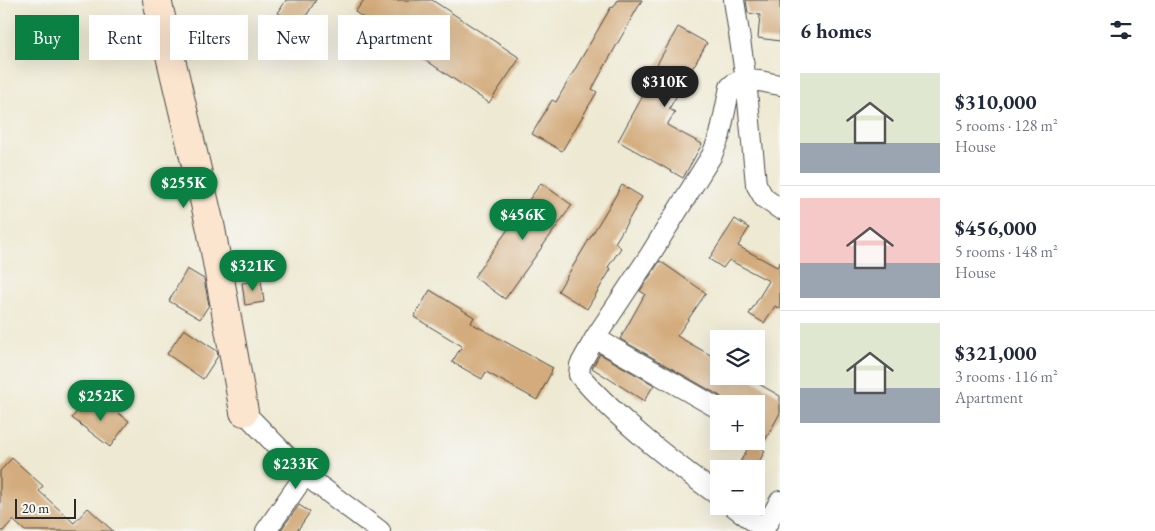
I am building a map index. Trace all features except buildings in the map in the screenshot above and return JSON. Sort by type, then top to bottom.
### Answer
[{"type":"street","points":[[157,0],[211,229],[244,412],[305,475],[380,531]]},
{"type":"street","points":[[734,0],[746,80],[756,184],[764,198],[780,209]]},
{"type":"street","points":[[710,489],[630,426],[596,394],[579,375],[580,365],[595,338],[650,255],[712,155],[720,135],[730,87],[734,83],[746,80],[780,85]]},
{"type":"street","points":[[595,338],[710,404]]},
{"type":"street","points":[[266,531],[305,475]]},
{"type":"street","points":[[744,515],[763,530],[780,500]]}]
